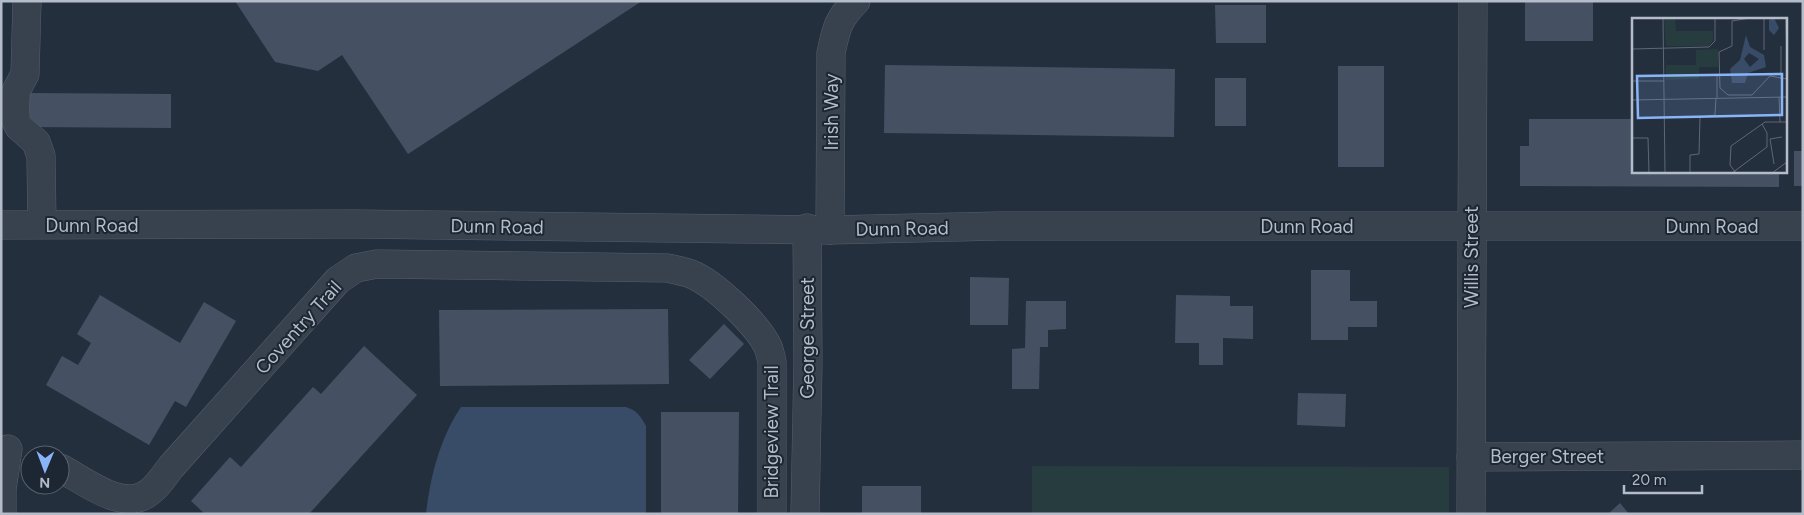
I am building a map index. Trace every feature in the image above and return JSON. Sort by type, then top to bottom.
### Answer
[{"type":"street","points":[[27,1],[25,74],[16,91],[15,109],[16,122],[36,142],[42,156],[42,224]]},
{"type":"street","name":"Irish Way","points":[[818,229],[831,53],[834,36],[842,14],[856,1]]},
{"type":"street","name":"Willis Street","points":[[1471,514],[1473,1]]},
{"type":"street","name":"Dunn Road","points":[[1,225],[355,224],[818,229],[998,226],[1803,226]]},
{"type":"street","name":"George Street","points":[[807,447],[808,362],[818,229]]},
{"type":"street","name":"Coventry Trail","points":[[70,473],[113,496],[131,499],[144,497],[155,488],[171,467],[338,280],[356,268],[377,264],[668,268],[691,274],[710,284]]},
{"type":"street","name":"Bridgeview Trail","points":[[710,284],[735,306],[769,348],[772,362],[772,514]]},
{"type":"street","name":"Bridgeview Trail","points":[[805,514],[807,447]]},
{"type":"street","points":[[2,514],[2,489],[13,451]]},
{"type":"street","name":"Berger Street","points":[[1471,457],[1803,455]]},
{"type":"green space","points":[[1032,466],[1449,467],[1449,514],[1032,514]]},
{"type":"water","points":[[461,407],[626,407],[633,410],[640,416],[646,426],[646,514],[426,514],[437,458],[447,432]]},
{"type":"building","points":[[235,1],[642,1],[408,154],[342,55],[318,71],[275,62]]},
{"type":"building","points":[[1525,1],[1593,1],[1593,41],[1525,41]]},
{"type":"building","points":[[1215,5],[1266,5],[1266,43],[1216,43]]},
{"type":"building","points":[[885,65],[1175,69],[1174,137],[884,133]]},
{"type":"building","points":[[1338,66],[1384,66],[1384,167],[1338,167]]},
{"type":"building","points":[[1215,78],[1246,78],[1246,126],[1215,126]]},
{"type":"building","points":[[28,93],[171,94],[171,128],[28,127]]},
{"type":"building","points":[[1529,119],[1632,119],[1632,172],[1779,172],[1779,187],[1520,186],[1520,146],[1529,146]]},
{"type":"building","points":[[1794,151],[1803,151],[1803,186],[1794,186]]},
{"type":"building","points":[[1311,270],[1350,270],[1350,301],[1377,301],[1377,327],[1348,327],[1348,340],[1311,340]]},
{"type":"building","points":[[970,277],[1009,278],[1008,325],[970,325]]},
{"type":"building","points":[[100,295],[180,343],[204,302],[236,321],[186,407],[175,401],[149,445],[46,385],[62,356],[78,365],[91,343],[77,334]]},
{"type":"building","points":[[1176,295],[1230,296],[1230,306],[1253,306],[1253,339],[1223,338],[1223,365],[1199,365],[1199,343],[1175,343]]},
{"type":"building","points":[[1026,301],[1066,301],[1066,329],[1048,330],[1048,347],[1040,347],[1039,389],[1012,389],[1012,349],[1025,348]]},
{"type":"building","points":[[668,309],[669,384],[440,386],[439,310]]},
{"type":"building","points":[[724,324],[744,344],[710,379],[689,360]]},
{"type":"building","points":[[364,346],[417,395],[309,514],[205,514],[191,501],[230,457],[241,467],[313,387],[321,394]]},
{"type":"building","points":[[1298,393],[1346,394],[1345,427],[1297,425]]},
{"type":"building","points":[[661,412],[739,412],[738,514],[661,514]]},
{"type":"building","points":[[862,486],[921,486],[921,514],[862,514]]},
{"type":"building","points":[[1620,503],[1629,514],[1608,514]]}]
